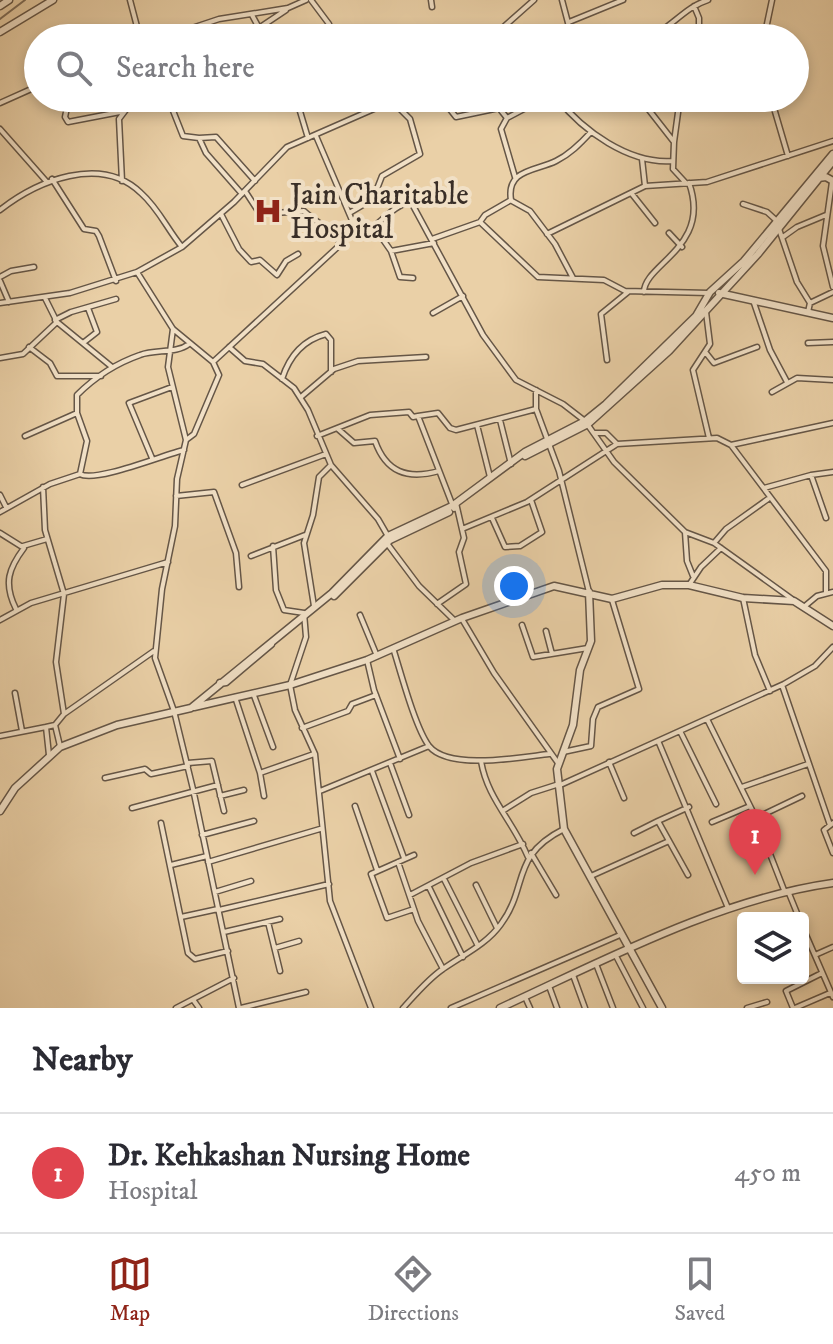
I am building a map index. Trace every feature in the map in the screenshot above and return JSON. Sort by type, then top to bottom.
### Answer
[{"type":"street","points":[[0,6],[9,0]]},
{"type":"street","points":[[0,32],[53,0]]},
{"type":"street","points":[[130,0],[136,24]]},
{"type":"street","points":[[204,24],[309,0],[329,24]]},
{"type":"street","points":[[431,0],[432,7]]},
{"type":"street","points":[[507,24],[534,0]]},
{"type":"street","points":[[562,0],[569,22],[623,0]]},
{"type":"street","points":[[672,24],[695,3],[708,0]]},
{"type":"street","points":[[767,24],[772,0]]},
{"type":"street","points":[[695,3],[699,24]]},
{"type":"street","points":[[265,24],[291,5]]},
{"type":"street","points":[[252,15],[257,24]]},
{"type":"street","points":[[0,103],[24,92]]},
{"type":"street","points":[[66,112],[68,122],[120,113],[122,181]]},
{"type":"street","points":[[174,112],[183,136],[216,137],[255,181]]},
{"type":"street","points":[[300,112],[308,138]]},
{"type":"street","points":[[0,303],[45,298],[116,281],[137,272],[182,247],[221,214],[287,147],[369,112]]},
{"type":"street","points":[[351,212],[373,199],[382,176],[420,154],[410,119],[403,112]]},
{"type":"street","points":[[452,112],[456,117],[480,112]]},
{"type":"street","points":[[502,112],[507,118]]},
{"type":"street","points":[[515,177],[501,133],[507,118],[518,112]]},
{"type":"street","points":[[571,112],[591,132],[642,159],[672,161]]},
{"type":"street","points":[[651,112],[674,142]]},
{"type":"street","points":[[644,292],[645,283],[682,247],[694,202],[687,183],[673,169],[678,112]]},
{"type":"street","points":[[775,112],[788,156]]},
{"type":"street","points":[[0,129],[46,181]]},
{"type":"street","points":[[511,200],[510,184],[515,177],[571,152],[591,132]]},
{"type":"street","points":[[316,136],[355,227],[362,235],[375,228],[402,204],[411,202],[463,296],[516,380],[587,423],[604,451],[685,532],[721,547],[833,626]]},
{"type":"street","points":[[199,138],[206,153],[244,192],[260,214],[304,211],[337,238],[339,247],[213,362]]},
{"type":"street","points":[[547,234],[645,186],[707,182],[833,141]]},
{"type":"street","points":[[191,708],[332,593],[387,539],[455,506],[511,463],[587,423],[758,254],[777,223],[833,154]]},
{"type":"street","points":[[642,159],[645,186]]},
{"type":"street","points":[[709,438],[693,370],[706,353],[711,339],[704,308],[710,292],[744,261],[833,161]]},
{"type":"street","points":[[1,208],[52,179],[82,174],[122,181],[153,205],[182,247]]},
{"type":"street","points":[[810,303],[833,290],[824,255],[826,215],[833,180],[818,178]]},
{"type":"street","points":[[52,179],[84,229],[96,231],[116,281]]},
{"type":"street","points":[[632,194],[655,223]]},
{"type":"street","points":[[391,251],[433,241],[480,222],[485,215],[511,200]]},
{"type":"street","points":[[511,200],[530,211],[573,278]]},
{"type":"street","points":[[743,204],[767,212],[777,223],[797,282],[810,303],[808,312]]},
{"type":"street","points":[[221,214],[239,249],[251,262],[260,260],[277,275],[286,261],[298,254]]},
{"type":"street","points":[[783,237],[797,227],[826,215]]},
{"type":"street","points":[[480,222],[535,276],[604,280],[644,292],[720,293],[833,318]]},
{"type":"street","points":[[337,238],[355,227]]},
{"type":"street","points":[[375,228],[391,251],[400,277],[413,278]]},
{"type":"street","points":[[669,233],[682,247]]},
{"type":"street","points":[[9,302],[0,279],[11,271],[34,267]]},
{"type":"street","points":[[137,272],[173,329],[213,362],[219,375],[194,434],[186,440]]},
{"type":"street","points":[[607,360],[601,314],[629,290]]},
{"type":"street","points":[[433,313],[463,296]]},
{"type":"street","points":[[45,298],[56,321],[112,367]]},
{"type":"street","points":[[0,358],[20,355],[56,321],[116,299]]},
{"type":"street","points":[[753,300],[770,350],[787,382]]},
{"type":"street","points":[[83,343],[96,334],[88,308]]},
{"type":"street","points":[[173,329],[169,349],[172,387],[186,440],[155,650],[194,792],[240,1008],[306,992]]},
{"type":"street","points":[[282,379],[293,354],[311,340],[326,334],[331,340],[331,372]]},
{"type":"street","points":[[808,343],[833,342]]},
{"type":"street","points":[[80,474],[87,441],[77,413],[77,395],[112,367],[142,354],[180,350],[189,344]]},
{"type":"street","points":[[29,347],[50,363],[57,376],[101,376]]},
{"type":"street","points":[[229,347],[245,361],[259,362],[301,397],[331,465],[378,519],[404,569],[437,604],[459,620],[558,763]]},
{"type":"street","points":[[706,353],[714,363],[757,347]]},
{"type":"street","points":[[301,397],[331,372],[358,361],[426,357]]},
{"type":"street","points":[[772,392],[787,382],[803,377],[833,380]]},
{"type":"street","points":[[152,458],[129,403],[172,387]]},
{"type":"street","points":[[536,390],[536,409],[562,480],[589,592],[592,626],[589,648],[580,670],[573,725],[558,763],[556,786],[564,829],[662,1008]]},
{"type":"street","points":[[317,436],[370,415],[409,412],[413,417],[438,413],[452,430],[536,409]]},
{"type":"street","points":[[25,436],[77,413]]},
{"type":"street","points":[[418,416],[455,506],[464,538],[459,552],[466,584],[437,604]]},
{"type":"street","points":[[500,420],[511,463]]},
{"type":"street","points":[[462,529],[531,500],[617,444],[709,438],[731,445],[833,423]]},
{"type":"street","points":[[477,425],[491,477]]},
{"type":"street","points":[[338,429],[354,443],[375,441],[379,453],[392,469],[413,477],[439,471]]},
{"type":"street","points":[[594,433],[606,433],[617,444]]},
{"type":"street","points":[[731,445],[826,571],[826,592]]},
{"type":"street","points":[[0,512],[43,487],[80,474],[90,476],[116,471],[184,450]]},
{"type":"street","points":[[242,485],[326,454]]},
{"type":"street","points":[[314,606],[305,535],[313,515],[319,477],[331,465]]},
{"type":"street","points":[[763,488],[833,472]]},
{"type":"street","points":[[811,475],[826,518]]},
{"type":"street","points":[[43,487],[47,539],[64,594],[56,662],[64,714]]},
{"type":"street","points":[[176,496],[214,492],[236,553],[239,587]]},
{"type":"street","points":[[0,495],[6,507]]},
{"type":"street","points":[[714,543],[726,529],[768,498]]},
{"type":"street","points":[[492,518],[505,547],[520,546],[542,532],[531,500]]},
{"type":"street","points":[[685,532],[687,561],[693,576]]},
{"type":"street","points":[[0,533],[23,546],[47,539]]},
{"type":"street","points":[[251,556],[305,535]]},
{"type":"street","points":[[304,615],[340,591],[387,539]]},
{"type":"street","points":[[16,609],[9,589],[11,564],[24,551],[23,546]]},
{"type":"street","points":[[273,546],[276,590],[283,608],[304,615]]},
{"type":"street","points":[[689,585],[693,576],[721,547]]},
{"type":"street","points":[[0,620],[16,609],[168,562]]},
{"type":"street","points":[[826,571],[833,568]]},
{"type":"street","points":[[1,806],[15,788],[60,747],[117,725],[290,685],[367,660],[541,589],[554,586],[612,599],[662,585],[689,585],[743,598],[794,601]]},
{"type":"street","points":[[805,606],[826,592],[833,592]]},
{"type":"street","points":[[743,598],[755,655],[770,691]]},
{"type":"street","points":[[563,752],[591,746],[593,719],[598,707],[639,689],[612,599]]},
{"type":"street","points":[[304,615],[306,637],[290,685],[302,728],[315,754],[320,791],[320,829],[330,901],[371,1008]]},
{"type":"street","points":[[360,615],[377,656]]},
{"type":"street","points":[[522,625],[533,657],[589,648]]},
{"type":"street","points":[[546,631],[552,654]]},
{"type":"street","points":[[504,810],[531,793],[556,786],[770,691],[815,666],[833,647]]},
{"type":"street","points":[[393,648],[429,746],[444,755],[481,760],[549,754]]},
{"type":"street","points":[[0,736],[55,725],[64,714],[155,650]]},
{"type":"street","points":[[367,660],[376,695],[400,759]]},
{"type":"street","points":[[782,685],[831,824],[824,830],[833,853]]},
{"type":"street","points":[[15,693],[22,731]]},
{"type":"street","points":[[253,693],[273,747]]},
{"type":"street","points":[[302,728],[348,711],[352,704],[376,695]]},
{"type":"street","points":[[235,697],[260,773],[264,796]]},
{"type":"street","points":[[707,719],[756,818],[796,912]]},
{"type":"street","points":[[55,725],[60,747]]},
{"type":"street","points":[[46,727],[49,755]]},
{"type":"street","points":[[680,731],[716,804]]},
{"type":"street","points":[[659,742],[689,807],[729,910]]},
{"type":"street","points":[[320,791],[429,746]]},
{"type":"street","points":[[260,773],[315,754]]},
{"type":"street","points":[[105,778],[145,769],[151,774],[210,759],[224,811]]},
{"type":"street","points":[[481,760],[487,787],[556,895]]},
{"type":"street","points":[[609,762],[624,798]]},
{"type":"street","points":[[390,763],[409,815]]},
{"type":"street","points":[[742,788],[808,764]]},
{"type":"street","points":[[372,771],[405,859]]},
{"type":"street","points":[[132,808],[218,785]]},
{"type":"street","points":[[220,796],[244,790]]},
{"type":"street","points":[[756,818],[802,796]]},
{"type":"street","points":[[355,806],[377,870]]},
{"type":"street","points":[[712,822],[750,806]]},
{"type":"street","points":[[634,833],[689,807]]},
{"type":"street","points":[[202,835],[254,821]]},
{"type":"street","points":[[658,821],[688,875]]},
{"type":"street","points":[[161,823],[186,947],[192,958],[228,951]]},
{"type":"street","points":[[208,862],[320,829]]},
{"type":"street","points":[[403,1008],[443,969],[478,946],[497,928],[507,914],[530,855],[564,829]]},
{"type":"street","points":[[591,876],[669,841]]},
{"type":"street","points":[[410,895],[471,863],[523,844]]},
{"type":"street","points":[[414,855],[371,874],[387,918],[414,909]]},
{"type":"street","points":[[171,865],[207,856]]},
{"type":"street","points":[[398,862],[414,909],[443,969]]},
{"type":"street","points":[[444,879],[478,946]]},
{"type":"street","points":[[215,892],[251,881]]},
{"type":"street","points":[[501,1008],[630,949],[729,910],[786,889],[833,883]]},
{"type":"street","points":[[181,917],[329,884]]},
{"type":"street","points":[[476,885],[497,928]]},
{"type":"street","points":[[429,886],[463,957]]},
{"type":"street","points":[[224,932],[280,919]]},
{"type":"street","points":[[268,922],[280,971]]},
{"type":"street","points":[[451,1008],[623,934]]},
{"type":"street","points":[[274,948],[299,941]]},
{"type":"street","points":[[809,942],[832,995],[794,1008],[786,991],[822,973]]},
{"type":"street","points":[[815,955],[833,947]]},
{"type":"street","points":[[616,956],[643,1008]]},
{"type":"street","points":[[596,964],[613,1008]]},
{"type":"street","points":[[573,975],[585,1008]]},
{"type":"street","points":[[176,1008],[234,978]]},
{"type":"street","points":[[549,986],[557,1008]]},
{"type":"street","points":[[525,997],[530,1008]]},
{"type":"street","points":[[194,1001],[199,1008]]},
{"type":"street","points":[[747,1008],[767,1002]]},
{"type":"waterway","points":[[0,19],[25,0]]},
{"type":"place","name":"Jain Charitable Hospital","points":[[268,211]]},
{"type":"place","name":"Dr. Kehkashan Nursing Home","points":[[755,875]]}]
